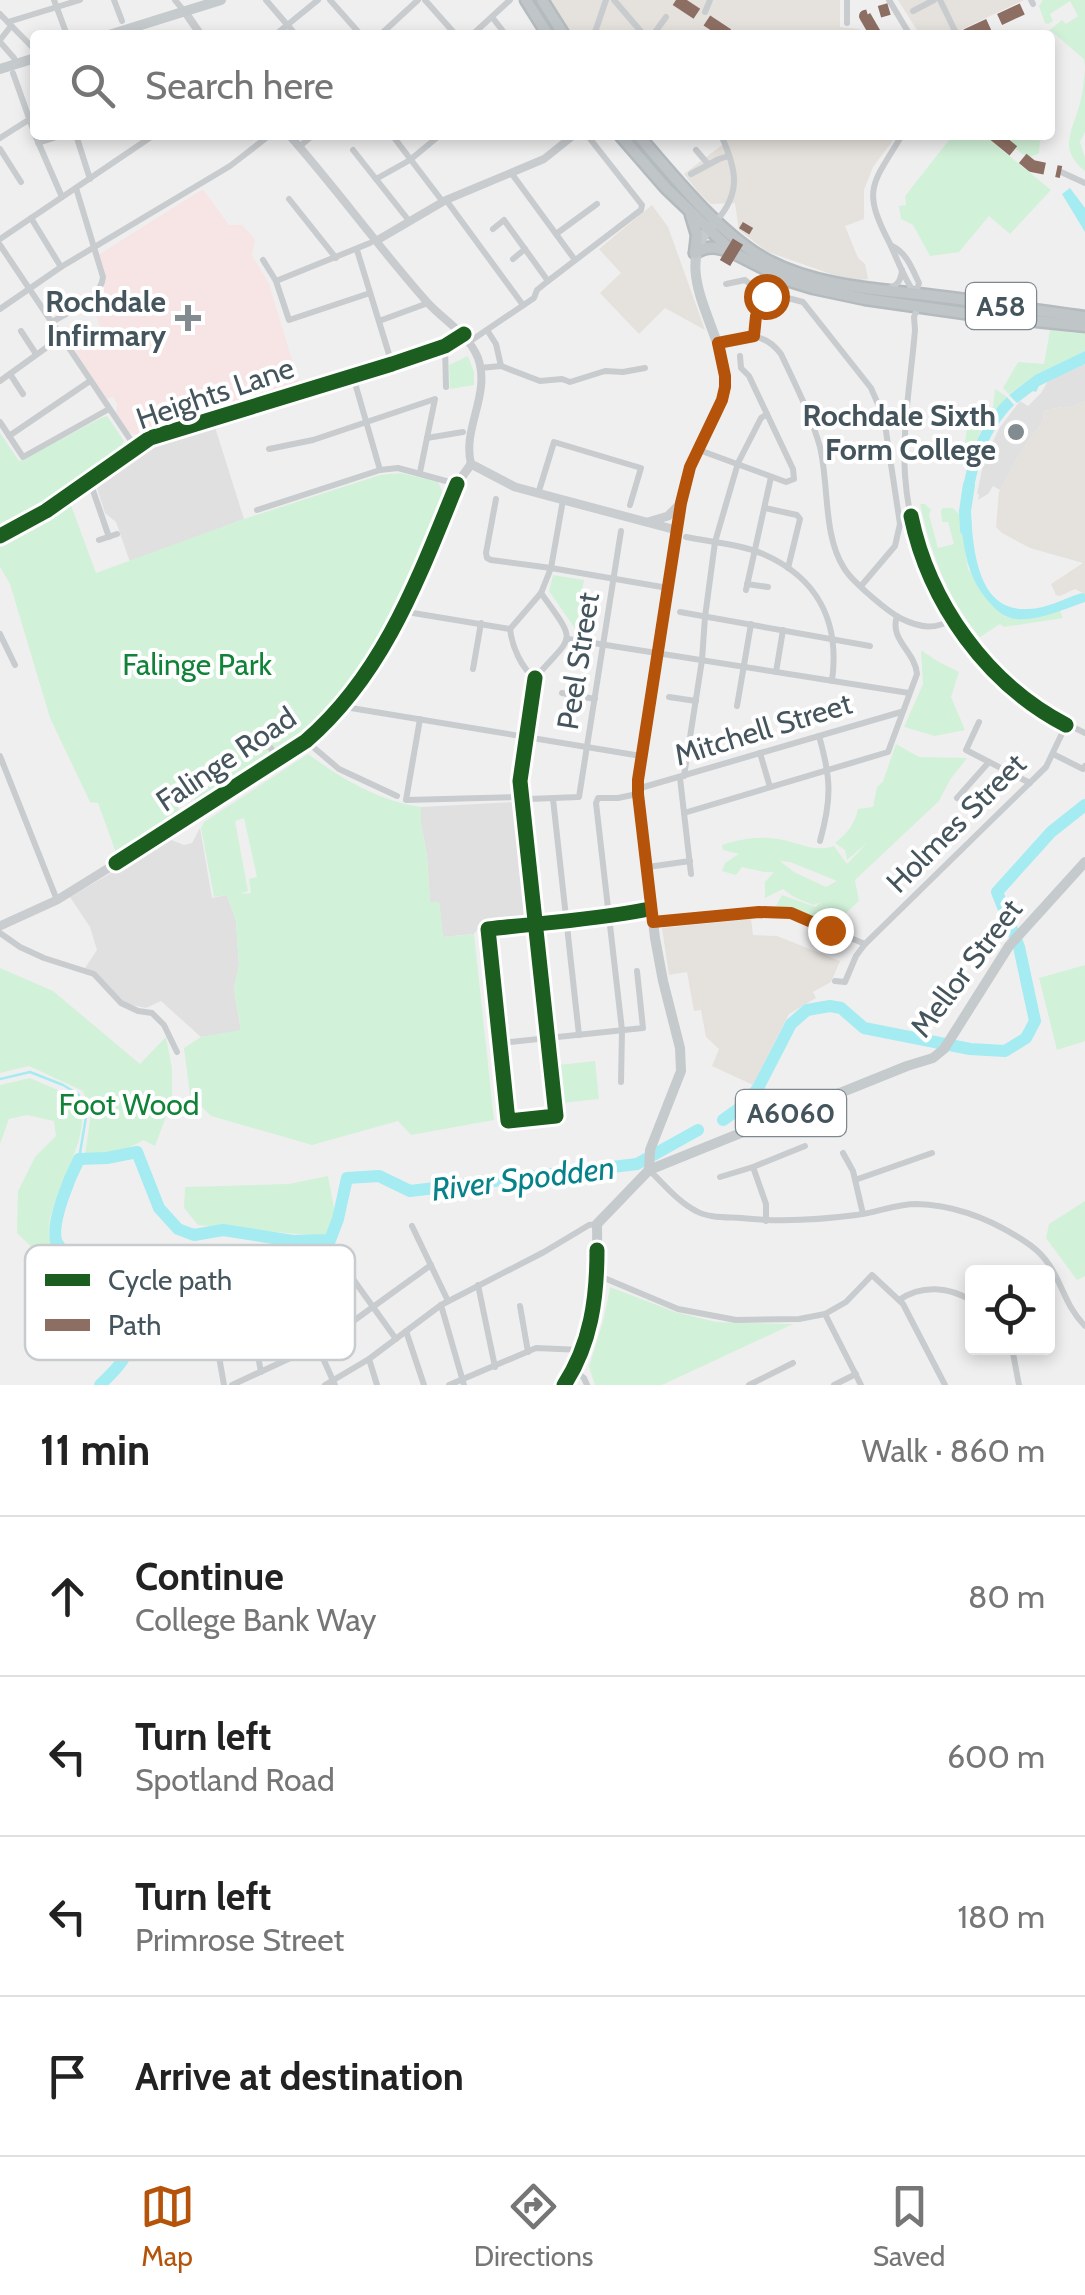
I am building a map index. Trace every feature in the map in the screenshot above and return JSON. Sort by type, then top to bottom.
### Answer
[{"type":"highway","points":[[526,0],[545,30]]},
{"type":"highway","points":[[542,0],[561,30]]},
{"type":"highway","name":"A58","points":[[624,140],[690,212],[788,269],[917,300],[1085,326]]},
{"type":"highway","name":"A58","points":[[642,140],[734,253]]},
{"type":"highway","points":[[690,212],[697,235],[695,253]]},
{"type":"highway","name":"A58","points":[[695,253],[704,247],[716,247],[813,288],[1085,317]]},
{"type":"main road","points":[[126,30],[221,0]]},
{"type":"main road","points":[[0,70],[30,60]]},
{"type":"main road","points":[[564,1385],[583,1350],[594,1313],[596,1224],[650,1161],[681,1071],[680,1048],[653,922],[637,792],[668,588],[681,534],[681,503],[690,467],[725,387],[718,343],[695,278],[695,253],[713,225]]},
{"type":"main road","points":[[471,464],[515,487],[681,534]]},
{"type":"main road","name":"Falinge Road","points":[[0,929],[57,900],[278,760],[333,718],[381,652],[457,484],[471,464]]},
{"type":"main road","points":[[645,523],[668,516],[681,503]]},
{"type":"main road","name":"Mellor Street","points":[[650,1161],[934,1058],[951,1040],[1008,946],[1085,862]]},
{"type":"street","points":[[14,58],[0,41],[10,24],[55,4],[80,0]]},
{"type":"street","points":[[114,0],[122,21]]},
{"type":"street","points":[[175,0],[198,30]]},
{"type":"street","points":[[266,0],[292,30]]},
{"type":"street","points":[[280,30],[318,0]]},
{"type":"street","points":[[330,0],[357,30]]},
{"type":"street","points":[[386,30],[422,0],[451,30]]},
{"type":"street","points":[[478,30],[510,0]]},
{"type":"street","points":[[596,30],[606,0]]},
{"type":"street","points":[[614,0],[640,30]]},
{"type":"street","points":[[705,12],[710,0]]},
{"type":"street","points":[[847,0],[848,23]]},
{"type":"street","points":[[888,0],[907,30]]},
{"type":"street","points":[[913,11],[937,0],[954,30]]},
{"type":"street","points":[[55,4],[65,30]]},
{"type":"street","points":[[0,14],[30,45]]},
{"type":"street","points":[[657,30],[666,16]]},
{"type":"street","points":[[492,17],[502,30]]},
{"type":"street","points":[[0,138],[30,119],[13,73]]},
{"type":"street","points":[[37,140],[62,197]]},
{"type":"street","points":[[78,140],[90,179]]},
{"type":"street","points":[[136,448],[30,288],[1,237],[147,140]]},
{"type":"street","points":[[0,309],[61,267],[206,181],[264,140]]},
{"type":"street","points":[[294,140],[373,242],[428,304],[466,338]]},
{"type":"street","points":[[300,147],[308,140]]},
{"type":"street","points":[[396,140],[523,305]]},
{"type":"street","points":[[376,179],[410,160],[434,140]]},
{"type":"street","points":[[276,281],[373,242],[444,201],[544,159],[568,140]]},
{"type":"street","name":"Heights Lane","points":[[0,536],[46,510],[150,438],[392,364],[487,330],[534,298],[537,290],[641,210],[642,204],[591,140]]},
{"type":"street","points":[[713,225],[731,205],[734,190],[723,140]]},
{"type":"street","points":[[899,140],[877,177],[872,194],[874,212],[917,300]]},
{"type":"street","points":[[0,150],[21,182]]},
{"type":"street","points":[[352,150],[410,222]]},
{"type":"street","points":[[696,150],[708,164]]},
{"type":"street","points":[[691,174],[729,156]]},
{"type":"street","points":[[1061,172],[1085,184]]},
{"type":"street","points":[[512,174],[575,260]]},
{"type":"street","points":[[52,322],[97,293],[103,284],[76,188]]},
{"type":"street","points":[[290,199],[336,258]]},
{"type":"street","points":[[556,234],[597,204]]},
{"type":"street","points":[[31,218],[61,267]]},
{"type":"street","points":[[493,228],[504,220],[548,281]]},
{"type":"street","points":[[891,246],[901,250],[919,283],[905,427],[906,479],[922,556],[953,620],[994,672],[1033,705],[1085,734]]},
{"type":"street","points":[[513,259],[525,249]]},
{"type":"street","points":[[356,250],[392,364]]},
{"type":"street","points":[[263,260],[276,281],[289,320],[370,293]]},
{"type":"street","points":[[881,291],[896,286],[902,269]]},
{"type":"street","points":[[726,284],[745,280],[768,300]]},
{"type":"street","points":[[754,336],[756,316],[768,300],[789,297],[803,302],[870,388],[884,418],[900,524],[895,546],[860,586]]},
{"type":"street","points":[[379,321],[428,304]]},
{"type":"street","points":[[487,330],[496,344],[501,366]]},
{"type":"street","points":[[21,331],[36,354]]},
{"type":"street","points":[[0,380],[61,336]]},
{"type":"street","points":[[718,343],[754,336],[781,354],[813,424],[821,452],[831,530],[845,571],[897,616],[929,628],[953,620]]},
{"type":"street","name":"Falinge Road","points":[[466,338],[480,368],[481,392],[468,454],[471,464]]},
{"type":"street","points":[[445,346],[446,386]]},
{"type":"street","points":[[698,450],[786,482],[793,481],[794,472],[749,376],[741,368],[740,356]]},
{"type":"street","points":[[480,368],[501,366],[545,382],[576,381],[605,371],[644,368]]},
{"type":"street","points":[[10,374],[23,394]]},
{"type":"street","points":[[353,376],[380,470]]},
{"type":"street","points":[[9,436],[90,381]]},
{"type":"street","points":[[269,449],[313,440],[435,399],[420,472]]},
{"type":"street","points":[[0,422],[24,456],[109,409]]},
{"type":"street","points":[[691,874],[682,777],[702,660],[715,542],[738,463],[761,418],[767,414]]},
{"type":"street","points":[[428,438],[463,432]]},
{"type":"street","points":[[538,494],[554,442],[640,468],[630,505]]},
{"type":"street","points":[[257,510],[380,470],[398,468],[457,484]]},
{"type":"street","points":[[768,588],[746,587],[772,477]]},
{"type":"street","points":[[90,480],[112,536],[99,540]]},
{"type":"street","points":[[496,500],[487,558],[668,588]]},
{"type":"street","points":[[510,629],[542,593],[551,568],[563,500]]},
{"type":"street","points":[[765,508],[800,518],[788,568]]},
{"type":"street","name":"Peel Street","points":[[553,799],[578,797],[620,532]]},
{"type":"street","points":[[681,534],[762,553],[803,578],[826,611],[835,657],[832,680]]},
{"type":"street","points":[[542,593],[566,629],[568,639],[535,678],[520,769],[525,798],[536,924],[556,1116],[508,1120],[488,929],[536,924],[565,921],[610,916],[644,910]]},
{"type":"street","points":[[680,612],[870,646]]},
{"type":"street","points":[[414,613],[510,629]]},
{"type":"street","points":[[684,813],[888,752],[917,674],[916,665],[897,637],[897,616]]},
{"type":"street","points":[[473,668],[481,623]]},
{"type":"street","points":[[737,706],[751,624]]},
{"type":"street","points":[[510,629],[523,664],[535,678]]},
{"type":"street","points":[[776,672],[783,630]]},
{"type":"street","points":[[0,634],[14,665]]},
{"type":"street","points":[[568,639],[910,693]]},
{"type":"street","points":[[562,693],[595,699]]},
{"type":"street","points":[[669,697],[696,701]]},
{"type":"street","points":[[351,708],[642,756]]},
{"type":"street","name":"Mitchell Street","points":[[610,916],[598,798],[618,798],[902,711]]},
{"type":"street","points":[[420,719],[406,800],[553,799],[578,1035]]},
{"type":"street","points":[[979,722],[966,750],[1030,783]]},
{"type":"street","name":"Holmes Street","points":[[836,981],[844,982],[866,944],[1046,767],[1066,724]]},
{"type":"street","points":[[819,736],[829,770],[830,797],[820,842]]},
{"type":"street","points":[[242,741],[270,747],[278,760]]},
{"type":"street","points":[[306,742],[339,769],[398,796]]},
{"type":"street","points":[[760,754],[770,787]]},
{"type":"street","points":[[1053,754],[1085,766]]},
{"type":"street","points":[[0,756],[57,900]]},
{"type":"street","points":[[957,798],[989,762]]},
{"type":"street","points":[[648,867],[690,861]]},
{"type":"street","points":[[653,922],[759,912],[791,913],[866,944]]},
{"type":"street","points":[[610,916],[622,1030],[620,1082]]},
{"type":"street","points":[[0,929],[20,946],[44,958],[94,974],[121,1003],[152,1013],[164,1024],[177,1052]]},
{"type":"street","points":[[500,1043],[642,1028],[637,970]]},
{"type":"street","points":[[720,1177],[805,1146]]},
{"type":"street","points":[[843,1153],[863,1214]]},
{"type":"street","points":[[855,1180],[932,1153]]},
{"type":"street","points":[[650,1161],[683,1203],[700,1214],[766,1220],[863,1214],[914,1204],[981,1217],[1044,1255],[1085,1326]]},
{"type":"street","points":[[752,1167],[766,1204],[766,1220]]},
{"type":"street","points":[[325,1385],[334,1383],[445,1303],[596,1224]]},
{"type":"street","points":[[412,1226],[445,1303],[463,1382]]},
{"type":"street","points":[[355,1319],[431,1265]]},
{"type":"street","points":[[597,1276],[678,1309],[736,1320],[799,1320],[825,1314],[846,1302],[872,1275],[899,1300],[945,1385]]},
{"type":"street","points":[[355,1281],[396,1338]]},
{"type":"street","points":[[478,1285],[495,1367]]},
{"type":"street","points":[[899,1300],[931,1288],[965,1297]]},
{"type":"street","points":[[520,1306],[528,1352]]},
{"type":"street","points":[[825,1314],[861,1385]]},
{"type":"street","points":[[406,1331],[424,1385]]},
{"type":"street","points":[[449,1385],[536,1348],[583,1350]]},
{"type":"street","points":[[1013,1355],[1019,1385]]},
{"type":"street","points":[[369,1359],[377,1385]]},
{"type":"street","points":[[219,1360],[224,1385]]},
{"type":"street","points":[[259,1360],[261,1372]]},
{"type":"street","points":[[232,1385],[286,1360]]},
{"type":"street","points":[[750,1385],[793,1363]]},
{"type":"street","points":[[574,1370],[587,1385]]},
{"type":"street","points":[[771,1374],[776,1385]]},
{"type":"street","points":[[834,1385],[856,1374]]},
{"type":"shaded area","points":[[546,0],[840,0],[840,27],[861,30],[564,30]]},
{"type":"shaded area","points":[[898,0],[1024,0],[961,30],[917,30]]},
{"type":"shaded area","points":[[724,140],[893,140],[873,167],[864,190],[864,219],[845,226],[858,258],[865,264],[868,279],[851,281],[768,252],[739,230],[735,203],[711,204],[684,174]]},
{"type":"shaded area","name":"Rochdale Infirmary","points":[[203,189],[229,225],[242,225],[255,239],[252,255],[269,284],[300,386],[137,435],[129,433],[116,413],[113,397],[106,399],[73,347],[103,336],[91,300],[104,287],[95,257]]},
{"type":"shaded area","points":[[652,205],[668,227],[705,330],[665,308],[639,334],[600,293],[621,273],[599,249]]},
{"type":"shaded area","name":"Rochdale Sixth Form College","points":[[1085,364],[1085,401],[1069,408],[1044,411],[1043,421],[1000,490],[993,486],[978,500],[984,459],[1000,427],[1020,401],[1028,406],[1048,381]]},
{"type":"shaded area","points":[[1085,401],[1085,594],[1075,589],[1060,596],[1051,584],[1083,563],[1030,548],[1002,533],[996,527],[999,492],[1043,421],[1044,411],[1069,408]]},
{"type":"shaded area","points":[[214,424],[244,519],[130,562],[116,522],[105,513],[96,485],[159,440]]},
{"type":"shaded area","points":[[516,802],[528,920],[481,925],[474,934],[443,937],[439,903],[430,903],[421,807]]},
{"type":"shaded area","points":[[200,828],[212,898],[227,895],[236,921],[239,965],[234,989],[241,1031],[201,1037],[161,1001],[146,1008],[122,1003],[85,968],[97,950],[90,927],[70,897],[169,839],[184,845],[192,843]]},
{"type":"shaded area","points":[[751,919],[753,935],[777,936],[840,961],[831,982],[813,992],[816,998],[789,1014],[753,1085],[712,1066],[719,1049],[706,1037],[701,1010],[694,1011],[687,972],[669,975],[662,928]]},
{"type":"green space","points":[[1043,0],[1085,0],[1085,67],[1084,59],[1055,34],[1055,30],[1050,30],[1062,20],[1066,24],[1078,16],[1070,1],[1050,14],[1053,21],[1048,24],[1039,6]]},
{"type":"green space","points":[[1085,69],[1085,132],[1080,142],[1085,171],[1071,155],[1069,139]]},
{"type":"green space","points":[[949,140],[990,140],[1051,190],[1010,234],[989,216],[959,252],[930,256],[913,225],[901,219],[899,206],[906,205],[905,196]]},
{"type":"green space","points":[[1006,140],[1040,141],[1039,153],[1021,153]]},
{"type":"green space","points":[[1050,330],[1085,334],[1085,351],[1035,375],[1009,394],[1003,388],[1018,362],[1044,364]]},
{"type":"green space","points":[[468,356],[474,385],[450,389],[449,365]]},
{"type":"green space","points":[[995,389],[1007,397],[983,426],[968,460],[963,459],[968,418],[974,416],[975,405],[993,407]]},
{"type":"green space","points":[[107,416],[124,441],[119,452],[33,513],[0,530],[0,433],[19,461]]},
{"type":"green space","name":"Falinge Park","points":[[401,473],[438,482],[446,500],[379,647],[331,715],[200,808],[186,784],[170,792],[183,817],[118,858],[98,803],[90,802],[50,718],[10,584],[0,567],[0,542],[68,502],[96,573],[244,519],[380,475]]},
{"type":"green space","points":[[920,504],[931,510],[938,548],[954,544],[948,522],[942,522],[943,508],[953,508],[960,515],[968,569],[1006,617],[1022,619],[1060,610],[1063,618],[1004,627],[1000,624],[980,637],[958,607],[942,574]]},
{"type":"green space","points":[[553,575],[584,580],[576,630],[549,591]]},
{"type":"green space","points":[[921,650],[959,672],[951,697],[965,730],[935,736],[904,727],[923,684]]},
{"type":"green space","points":[[896,744],[919,757],[967,758],[939,801],[855,880],[859,901],[835,923],[776,906],[782,895],[815,907],[821,902],[813,905],[783,889],[765,898],[765,882],[774,872],[742,867],[736,875],[722,871],[725,863],[739,854],[723,850],[722,845],[757,838],[813,848],[834,846],[847,864],[868,842],[847,860],[845,850],[835,843],[850,828],[858,809],[873,807],[877,787],[883,781]],"holes":[[[780,861],[837,881],[826,887]]]},
{"type":"green space","points":[[308,754],[362,788],[421,807],[430,902],[439,902],[443,937],[474,934],[494,1120],[411,1135],[398,1121],[312,1145],[211,1116],[190,1095],[184,1048],[201,1037],[241,1030],[234,989],[239,965],[236,921],[227,895],[214,897],[201,828],[204,822]],"holes":[[[244,818],[257,877],[249,879],[251,893],[240,894],[248,891],[235,821]]]},
{"type":"green space","points":[[1085,965],[1085,1041],[1057,1050],[1039,978]]},
{"type":"green space","name":"Foot Wood","points":[[0,968],[53,991],[140,1064],[166,1037],[172,1101],[155,1146],[143,1140],[108,1153],[85,1155],[91,1113],[83,1091],[29,1066],[0,1073]]},
{"type":"green space","points":[[595,1061],[599,1099],[562,1103],[558,1065]]},
{"type":"green space","points":[[30,1078],[74,1097],[82,1116],[76,1149],[51,1216],[52,1245],[30,1245],[17,1233],[18,1191],[35,1157],[56,1136],[54,1121],[27,1115],[9,1119],[0,1144],[0,1085]]},
{"type":"green space","points":[[328,1176],[335,1213],[330,1237],[198,1225],[184,1208],[185,1187],[289,1184]]},
{"type":"green space","points":[[1085,1201],[1085,1276],[1077,1280],[1046,1238],[1049,1224]]},
{"type":"green space","points":[[610,1287],[675,1312],[716,1322],[793,1324],[662,1385],[595,1385],[589,1367]]},
{"type":"water","points":[[1070,188],[1085,208],[1085,232],[1062,194]]},
{"type":"water","points":[[1085,351],[1085,364],[1039,386],[1017,403],[1009,395],[1035,375]]},
{"type":"water","points":[[1007,397],[1014,405],[986,448],[972,499],[961,499],[975,444]]},
{"type":"water","points":[[960,515],[971,518],[982,578],[999,601],[1012,607],[1035,609],[1082,593],[1085,602],[1034,618],[1016,619],[1002,614],[982,593],[971,572]]},
{"type":"waterway","points":[[966,530],[969,485]]},
{"type":"waterway","name":"River Spodden","points":[[723,1120],[744,1105],[758,1088],[791,1024],[807,1010],[841,1008],[864,1028],[970,1049],[1005,1051],[1026,1038],[1035,1021],[1019,947],[997,892],[1051,832],[1085,805]]},
{"type":"waterway","points":[[0,1079],[30,1072],[78,1094],[86,1117],[79,1159]]},
{"type":"waterway","name":"River Spodden","points":[[59,1245],[55,1232],[59,1211],[79,1159],[137,1152],[159,1208],[178,1229],[194,1235],[223,1230],[293,1241],[330,1240],[347,1178],[379,1176],[410,1191],[637,1164],[698,1130]]},
{"type":"waterway","name":"River Spodden","points":[[100,1385],[122,1360]]},
{"type":"marked path","points":[[676,0],[721,30]]},
{"type":"marked path","points":[[977,30],[1033,4]]},
{"type":"marked path","points":[[873,30],[865,16],[889,9]]},
{"type":"marked path","points":[[1000,140],[1032,166],[1061,172]]},
{"type":"marked path","points":[[725,263],[748,225]]},
{"type":"cycle path","points":[[0,536],[46,511],[150,438],[392,364],[445,346],[464,334]]},
{"type":"cycle path","points":[[116,863],[306,741],[333,715],[357,686],[396,622],[457,484]]},
{"type":"cycle path","points":[[911,516],[932,580],[966,638],[1011,687],[1066,725]]},
{"type":"cycle path","points":[[535,678],[520,781],[556,1116],[508,1121],[488,929],[508,927],[527,925],[547,923],[586,919],[644,910]]},
{"type":"cycle path","points":[[564,1385],[581,1353],[591,1320],[597,1250]]},
{"type":"place","name":"Rochdale Infirmary","points":[[188,318]]},
{"type":"place","name":"Rochdale Sixth Form College","points":[[1016,432]]},
{"type":"route","points":[[766,296],[768,300],[756,316],[754,336],[718,343],[725,387],[690,467],[681,503],[638,794],[653,922],[759,912],[791,913],[830,930]]}]
